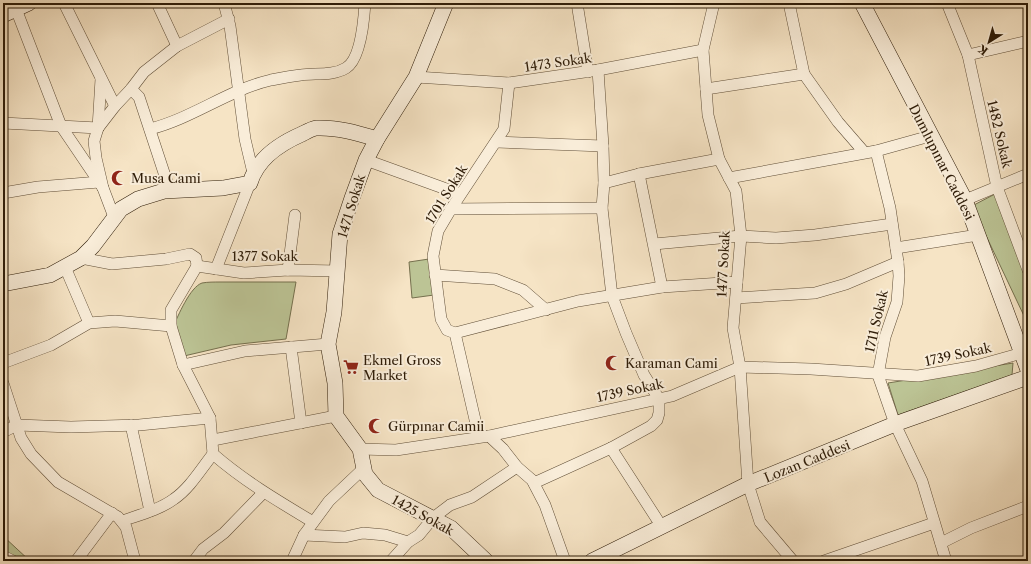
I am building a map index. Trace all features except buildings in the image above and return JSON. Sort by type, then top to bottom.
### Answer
[{"type":"street","points":[[64,3],[115,106]]},
{"type":"street","points":[[157,3],[177,46]]},
{"type":"street","points":[[224,3],[229,19],[251,178]]},
{"type":"street","points":[[150,129],[182,118],[239,90],[270,80],[301,75],[336,72],[346,68],[352,62],[358,48],[364,22],[365,3]]},
{"type":"street","name":"1471 Sokak","points":[[336,416],[335,383],[328,344],[334,312],[340,234],[366,160],[377,139],[416,77],[446,3]]},
{"type":"street","points":[[534,484],[611,448],[651,426],[657,420],[659,398],[644,375],[612,296],[602,208],[604,183],[603,146],[593,71],[577,3]]},
{"type":"street","name":"1477 Sokak","points":[[714,3],[703,50],[708,115],[718,159],[736,191],[741,236],[733,328],[740,367],[748,484],[760,522],[793,561]]},
{"type":"street","points":[[788,3],[804,74],[838,122],[864,152]]},
{"type":"street","name":"Dumlupınar Caddesi","points":[[864,3],[930,136],[965,200],[1013,329],[1025,347],[1028,370]]},
{"type":"street","name":"1482 Sokak","points":[[947,3],[968,55],[997,187],[1028,270]]},
{"type":"street","points":[[16,9],[61,126],[101,185]]},
{"type":"street","points":[[98,128],[144,72],[177,46],[229,19]]},
{"type":"street","points":[[968,55],[1028,41]]},
{"type":"street","name":"1473 Sokak","points":[[416,77],[509,83],[593,71],[703,50]]},
{"type":"street","points":[[706,89],[804,74]]},
{"type":"street","points":[[101,79],[98,128],[94,141],[101,185],[114,217]]},
{"type":"street","name":"1701 Sokak","points":[[456,333],[447,330],[441,319],[432,256],[438,231],[460,194],[497,142],[504,129],[509,83]]},
{"type":"street","points":[[131,89],[139,97],[170,191]]},
{"type":"street","points":[[3,123],[98,128]]},
{"type":"street","points":[[216,269],[251,178],[267,155],[286,141],[315,128],[353,131],[377,139]]},
{"type":"street","points":[[729,178],[876,151],[930,136]]},
{"type":"street","points":[[497,142],[603,146]]},
{"type":"street","name":"1711 Sokak","points":[[876,151],[892,224],[898,262],[897,302],[884,337],[878,374],[895,424],[922,481],[946,561]]},
{"type":"street","points":[[604,183],[640,174],[718,159]]},
{"type":"street","points":[[366,160],[460,194]]},
{"type":"street","points":[[640,174],[662,287]]},
{"type":"street","points":[[965,200],[1028,174]]},
{"type":"street","points":[[3,284],[50,275],[81,258],[93,246],[121,209],[138,199],[170,191],[223,188],[251,178]]},
{"type":"street","points":[[3,193],[38,187],[101,185]]},
{"type":"street","points":[[451,209],[602,208]]},
{"type":"street","points":[[288,270],[295,215]]},
{"type":"street","points":[[654,244],[741,236],[776,238],[816,236],[892,224]]},
{"type":"street","points":[[896,248],[978,235]]},
{"type":"street","points":[[81,258],[112,264],[166,259],[190,254],[196,258],[196,266],[171,310],[171,326],[183,365],[210,418],[213,454],[182,492],[174,499],[150,511],[122,521]]},
{"type":"street","points":[[736,298],[815,293],[846,284],[898,262]]},
{"type":"street","name":"1377 Sokak","points":[[196,266],[244,273],[288,270],[338,272]]},
{"type":"street","points":[[65,267],[89,323]]},
{"type":"street","points":[[435,276],[495,279],[523,290],[546,310]]},
{"type":"street","points":[[565,561],[545,505],[534,484],[517,467],[503,449],[484,436],[456,333],[578,301],[662,287],[737,282]]},
{"type":"street","points":[[3,363],[51,345],[89,323],[115,321],[171,326]]},
{"type":"street","points":[[183,365],[245,350],[328,344]]},
{"type":"street","points":[[291,347],[301,423]]},
{"type":"street","name":"1739 Sokak","points":[[360,449],[396,450],[484,436],[672,396],[740,367],[811,369],[918,376],[976,366],[1025,347]]},
{"type":"street","name":"Lozan Caddesi","points":[[592,561],[748,484],[895,424],[1028,377]]},
{"type":"street","points":[[3,383],[21,438],[31,454],[58,482],[112,513],[122,521],[126,527],[135,561]]},
{"type":"street","points":[[213,440],[336,416],[360,449],[364,468],[329,501],[304,535],[292,561]]},
{"type":"street","points":[[3,432],[17,425],[70,427],[131,425],[210,418]]},
{"type":"street","points":[[131,425],[150,511]]},
{"type":"street","points":[[611,448],[662,527]]},
{"type":"street","points":[[213,454],[234,473],[263,493],[313,522]]},
{"type":"street","points":[[392,561],[408,542],[419,535],[433,518],[450,505],[472,497],[517,467]]},
{"type":"street","name":"1425 Sokak","points":[[364,468],[365,474],[378,490],[451,528],[486,561]]},
{"type":"street","points":[[194,561],[203,550],[224,533],[263,493]]},
{"type":"street","points":[[941,543],[970,528],[1028,506]]},
{"type":"street","points":[[76,561],[112,513]]},
{"type":"street","points":[[824,561],[934,523]]},
{"type":"street","points":[[304,535],[345,537],[363,533],[385,535],[408,542]]},
{"type":"street","points":[[3,556],[14,561]]},
{"type":"green space","points":[[995,194],[1028,284],[1028,317],[1025,318],[972,206]]},
{"type":"green space","points":[[429,259],[434,295],[412,298],[409,262]]},
{"type":"green space","points":[[296,282],[286,339],[231,345],[184,356],[173,327],[181,309],[193,290],[202,283]]},
{"type":"green space","points":[[1013,363],[1012,375],[898,415],[888,383]]},
{"type":"green space","points":[[3,536],[30,561],[13,561],[3,556]]},
{"type":"place","name":"Musa Cami","points":[[119,178]]},
{"type":"place","name":"Karaman Cami","points":[[613,363]]},
{"type":"place","name":"Ekmel Gross Market","points":[[351,367]]},
{"type":"place","name":"Gürpınar Camii","points":[[376,426]]}]
